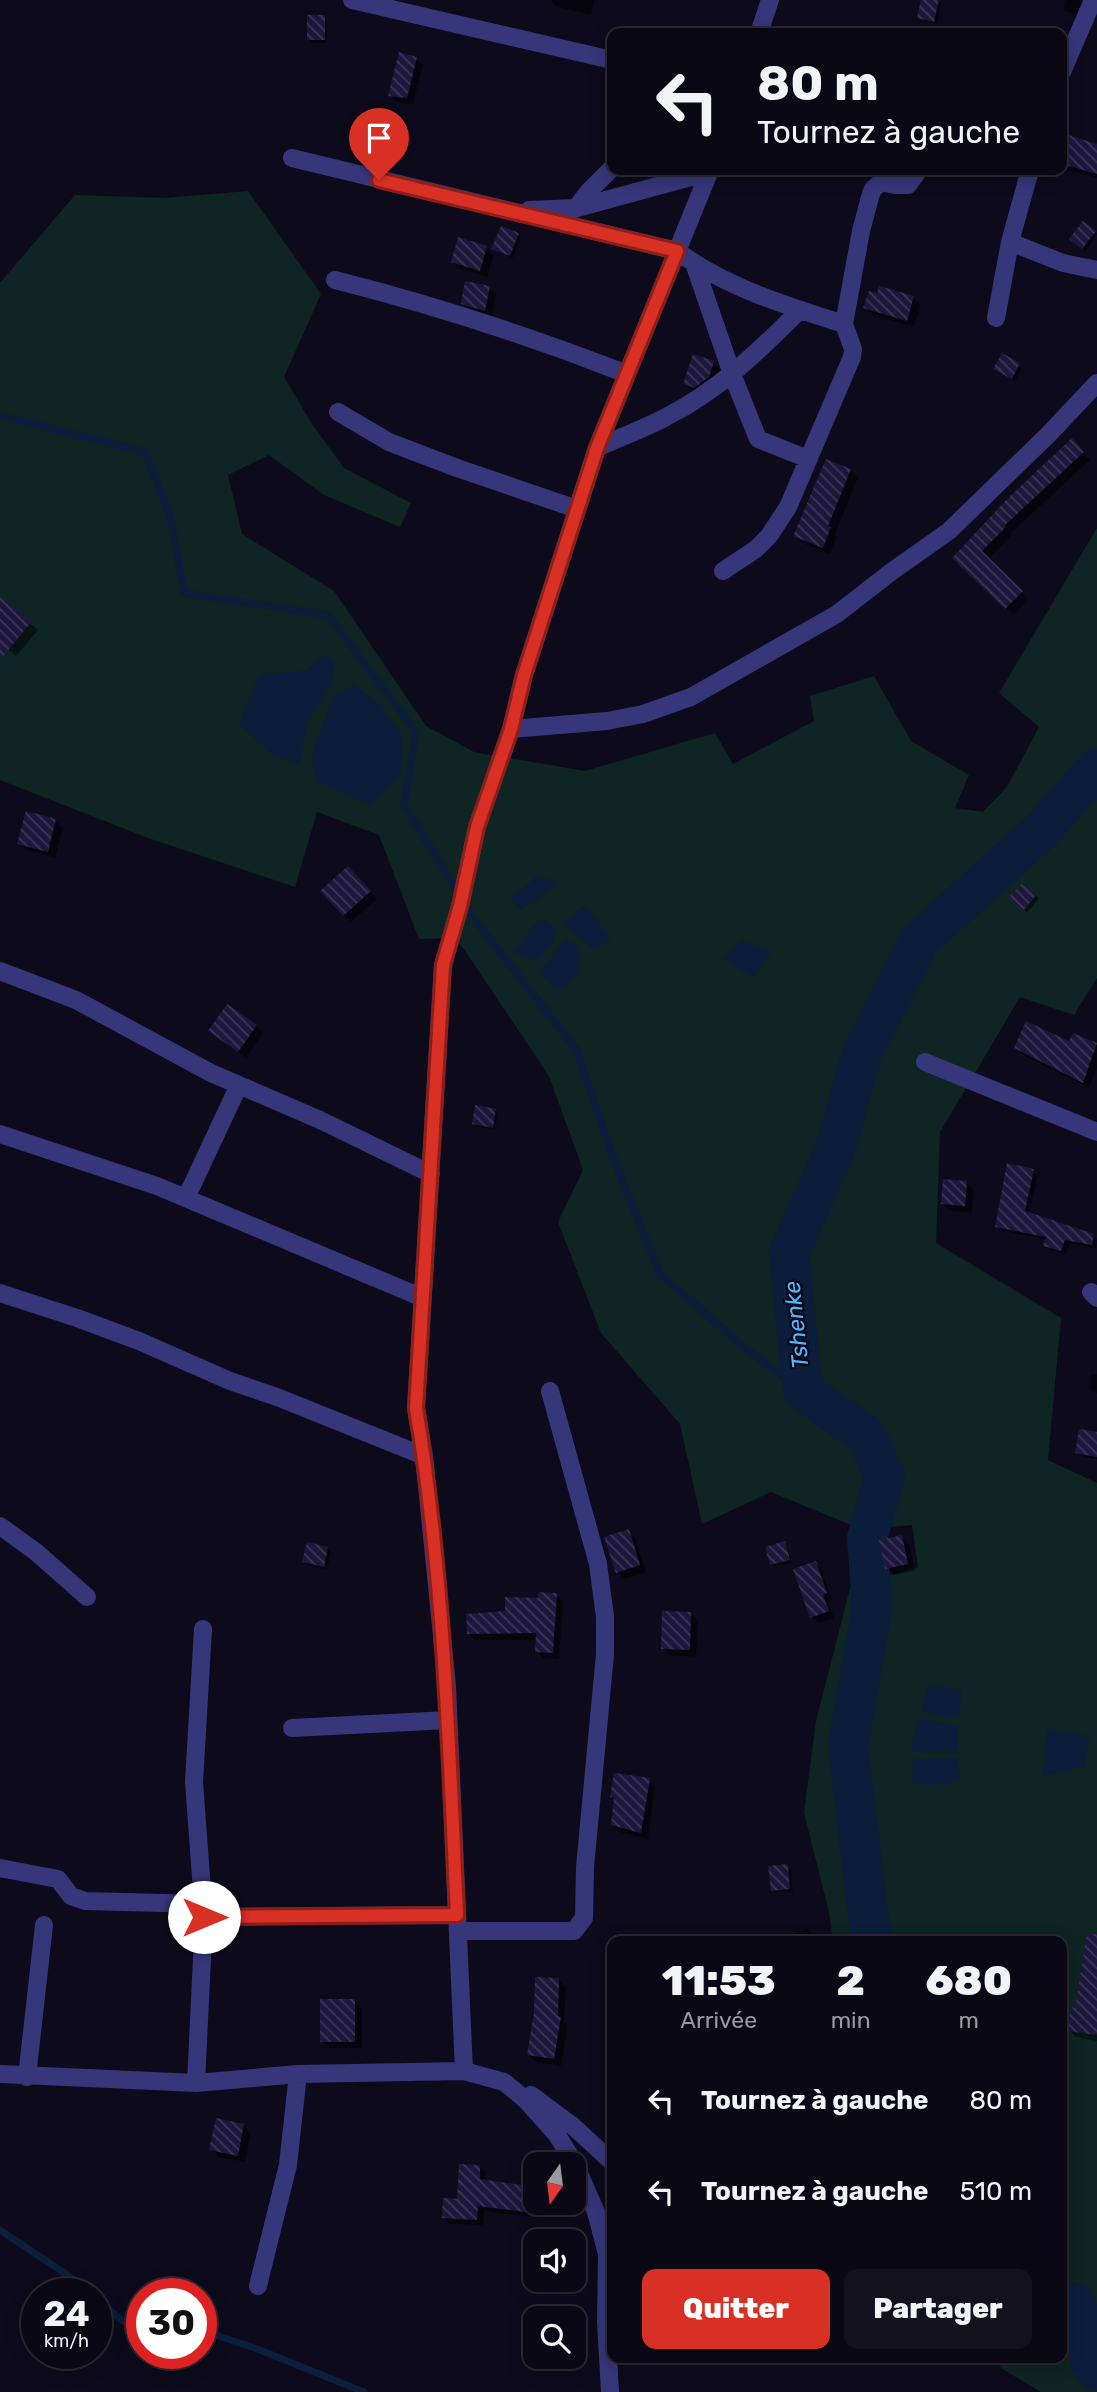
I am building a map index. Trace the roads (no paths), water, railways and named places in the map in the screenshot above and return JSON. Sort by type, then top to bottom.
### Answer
[{"type":"street","points":[[352,0],[607,60]]},
{"type":"street","points":[[761,28],[771,0]]},
{"type":"street","points":[[1067,60],[1093,0]]},
{"type":"street","points":[[292,158],[677,251],[711,274],[800,310],[844,324]]},
{"type":"street","points":[[560,224],[607,173]]},
{"type":"street","points":[[509,211],[577,208],[696,175]]},
{"type":"street","points":[[464,2071],[448,1720],[424,1455],[416,1408],[443,965],[460,906],[477,827],[511,729],[524,675],[597,448],[708,175]]},
{"type":"street","points":[[723,571],[757,549],[788,507],[852,358],[853,349],[844,324],[861,231],[873,189],[881,182],[895,186],[908,185],[915,175]]},
{"type":"street","points":[[996,318],[1010,242],[1029,175]]},
{"type":"street","points":[[1010,242],[1063,263],[1097,270]]},
{"type":"street","points":[[694,263],[732,374],[758,439],[808,459]]},
{"type":"street","points":[[335,280],[405,298],[627,374]]},
{"type":"street","points":[[597,448],[666,418],[732,374],[800,310]]},
{"type":"street","points":[[511,729],[607,721],[643,714],[691,697],[837,614],[949,531],[1049,434],[1097,383]]},
{"type":"street","points":[[338,412],[401,446],[578,509]]},
{"type":"street","points":[[0,971],[76,1000],[211,1073],[320,1120],[431,1174]]},
{"type":"street","points":[[925,1062],[1097,1132]]},
{"type":"street","points":[[186,1198],[239,1085]]},
{"type":"street","points":[[0,1134],[157,1186],[423,1298]]},
{"type":"street","points":[[0,1293],[139,1341],[230,1381],[424,1455]]},
{"type":"street","points":[[0,1868],[58,1879],[71,1896],[85,1901],[575,1931],[584,1918],[585,1867],[605,1654],[605,1617],[598,1564],[550,1391]]},
{"type":"street","points":[[0,1526],[36,1552],[87,1597]]},
{"type":"street","points":[[196,2082],[204,1910],[194,1782],[203,1629]]},
{"type":"street","points":[[292,1728],[448,1720]]},
{"type":"street","points":[[27,2077],[44,1925]]},
{"type":"street","points":[[0,2074],[196,2082],[298,2074],[464,2071],[504,2082],[543,2103],[607,2158]]},
{"type":"street","points":[[258,2286],[288,2165],[298,2074]]},
{"type":"street","points":[[504,2082],[526,2100],[557,2135],[575,2164],[596,2212],[607,2254],[607,2339]]},
{"type":"street","points":[[608,2363],[610,2392]]},
{"type":"water","points":[[324,655],[335,660],[331,685],[309,719],[299,764],[272,754],[239,724],[260,674],[306,671]]},
{"type":"water","points":[[354,685],[379,704],[402,736],[401,775],[371,805],[316,781],[312,754],[334,696]]},
{"type":"water","points":[[536,875],[556,882],[542,897],[520,909],[509,896],[530,884]]},
{"type":"water","points":[[586,904],[610,939],[595,951],[564,923]]},
{"type":"water","points":[[544,919],[556,929],[554,941],[535,961],[515,952],[532,927]]},
{"type":"water","points":[[565,940],[575,944],[580,969],[563,988],[552,986],[540,972]]},
{"type":"water","points":[[741,940],[771,952],[754,977],[723,959]]},
{"type":"water","points":[[929,1684],[962,1691],[959,1717],[945,1717],[921,1711]]},
{"type":"water","points":[[918,1718],[958,1727],[958,1751],[911,1751]]},
{"type":"water","points":[[1047,1729],[1089,1736],[1085,1766],[1043,1776]]},
{"type":"water","points":[[958,1758],[959,1781],[913,1785],[912,1759]]},
{"type":"waterway","points":[[0,416],[145,452],[170,516],[184,593],[328,615],[416,732],[404,805],[475,920],[576,1049],[616,1165],[660,1274],[745,1348],[803,1391]]},
{"type":"waterway","name":"Tshenke","points":[[873,1936],[869,1922],[848,1746],[872,1608],[867,1538],[885,1476],[866,1435],[803,1391],[789,1253],[836,1147],[862,1053],[920,940],[1041,831],[1097,768]]},
{"type":"waterway","points":[[0,2230],[71,2278]]},
{"type":"waterway","name":"Tshenke","points":[[1067,2301],[1075,2303],[1091,2363],[1097,2371]]},
{"type":"waterway","points":[[112,2312],[126,2322]]},
{"type":"waterway","points":[[217,2335],[364,2392]]}]
